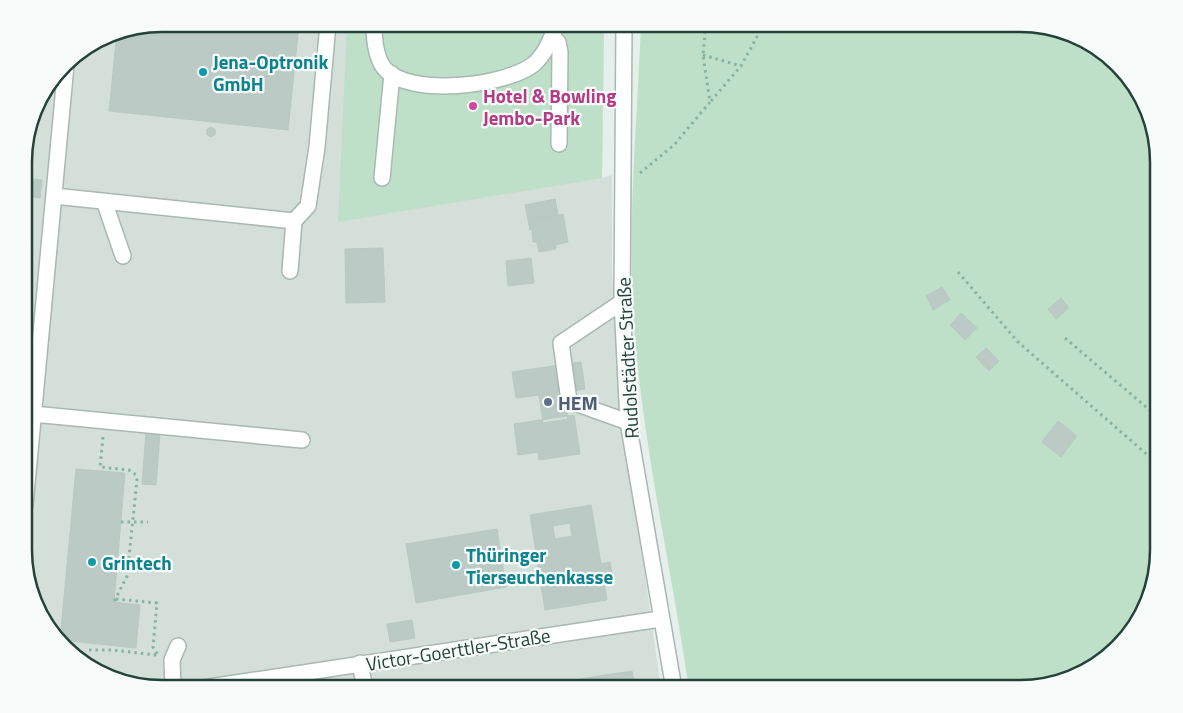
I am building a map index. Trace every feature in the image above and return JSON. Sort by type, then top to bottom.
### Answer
[{"type":"street","points":[[290,271],[294,221],[308,206],[317,147],[327,33]]},
{"type":"street","points":[[375,33],[377,55],[384,68],[409,82],[425,84],[501,80],[519,73],[535,63],[548,46],[553,33]]},
{"type":"street","points":[[555,33],[560,52],[559,144]]},
{"type":"street","name":"Rudolstädter Straße","points":[[624,33],[622,302],[628,422],[660,619],[672,680]]},
{"type":"street","points":[[382,178],[392,74]]},
{"type":"street","points":[[32,378],[54,196],[63,79]]},
{"type":"street","points":[[54,196],[294,221]]},
{"type":"street","points":[[104,201],[123,256]]},
{"type":"street","points":[[622,302],[561,343],[569,401],[628,422]]},
{"type":"street","points":[[32,407],[32,422]]},
{"type":"street","points":[[33,414],[302,440]]},
{"type":"street","name":"Victor-Goerttler-Straße","points":[[264,680],[360,663],[660,619]]},
{"type":"street","points":[[172,680],[171,666],[178,646]]},
{"type":"street","points":[[360,663],[363,680]]},
{"type":"path","points":[[705,33],[703,55],[710,102]]},
{"type":"path","points":[[622,187],[674,145],[741,66],[759,33]]},
{"type":"path","points":[[703,55],[741,66]]},
{"type":"path","points":[[958,272],[1018,342],[1150,457]]},
{"type":"path","points":[[1065,338],[1150,410]]},
{"type":"path","points":[[104,432],[100,468],[129,470],[136,475],[127,576],[115,601],[157,603],[153,646],[158,655]]},
{"type":"path","points":[[121,522],[148,522]]},
{"type":"path","points":[[89,650],[112,650],[158,655],[163,656],[171,666]]},
{"type":"shaded area","points":[[604,33],[602,178],[612,175],[612,271],[618,382],[660,680],[162,680],[145,679],[113,671],[90,659],[54,623],[42,600],[34,568],[32,551],[32,162],[37,129],[42,113],[54,90],[83,59],[120,39],[145,34]]},
{"type":"green space","name":"Hotel & Bowling Jembo-Park","points":[[347,33],[604,33],[602,178],[338,222]]},
{"type":"green space","points":[[641,33],[1038,34],[1070,42],[1100,59],[1113,70],[1124,83],[1141,113],[1150,154],[1150,559],[1141,600],[1124,630],[1113,643],[1100,654],[1070,671],[1046,678],[1029,680],[688,680],[639,382],[633,299],[633,181]]},
{"type":"building","name":"Jena-Optronik GmbH","points":[[162,33],[298,33],[288,130],[109,111],[116,41],[120,39]]},
{"type":"building","points":[[211,127],[216,132],[211,137],[206,132]]},
{"type":"building","points":[[32,179],[42,180],[40,198],[32,197]]},
{"type":"building","points":[[555,199],[558,214],[531,220],[533,229],[530,230],[525,205]]},
{"type":"building","points":[[563,214],[568,242],[556,245],[556,249],[539,252],[537,242],[533,242],[531,220]]},
{"type":"building","points":[[383,248],[385,302],[346,303],[345,249]]},
{"type":"building","points":[[531,258],[534,283],[508,286],[506,261]]},
{"type":"building","points":[[942,287],[950,300],[933,310],[926,296]]},
{"type":"building","points":[[1061,298],[1069,308],[1056,319],[1048,309]]},
{"type":"building","points":[[961,313],[977,328],[965,340],[950,325]]},
{"type":"building","points":[[986,348],[999,361],[989,371],[976,357]]},
{"type":"building","points":[[581,362],[585,389],[564,392],[568,419],[543,423],[539,395],[516,398],[512,372]]},
{"type":"building","points":[[574,415],[580,454],[539,460],[538,452],[518,455],[514,424]]},
{"type":"building","points":[[1058,421],[1077,436],[1061,457],[1042,442]]},
{"type":"building","points":[[146,432],[160,433],[156,485],[142,484]]},
{"type":"building","name":"Grintech","points":[[76,469],[125,473],[114,602],[140,605],[136,648],[70,641],[61,631]]},
{"type":"building","points":[[591,505],[601,564],[610,562],[613,580],[604,581],[607,600],[545,610],[530,515]],"holes":[[[570,523],[572,536],[555,539],[553,526]]]},
{"type":"building","name":"Thüringer Tierseuchenkasse","points":[[497,529],[506,587],[416,603],[406,544]]},
{"type":"building","points":[[412,620],[415,638],[390,642],[387,624]]},
{"type":"building","points":[[632,671],[634,680],[574,680]]},
{"type":"place","name":"Jena-Optronik GmbH","points":[[203,72]]},
{"type":"place","name":"Hotel & Bowling Jembo-Park","points":[[473,106]]},
{"type":"place","name":"HEM","points":[[548,402]]},
{"type":"place","name":"Grintech","points":[[92,562]]},
{"type":"place","name":"Thüringer Tierseuchenkasse","points":[[456,565]]}]
